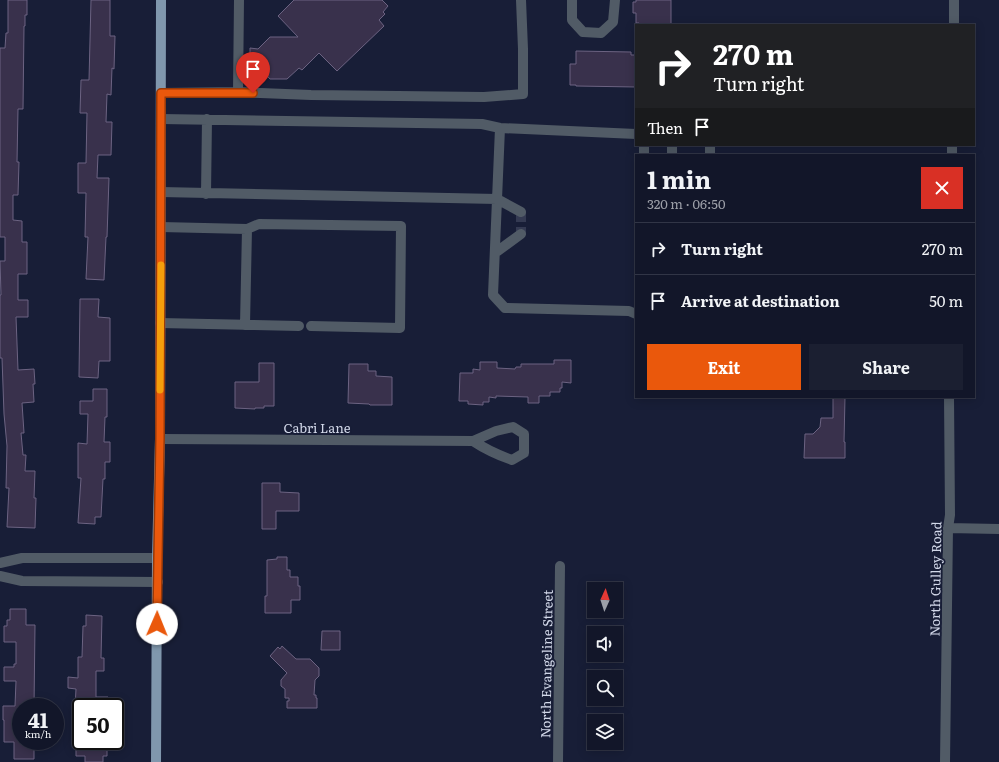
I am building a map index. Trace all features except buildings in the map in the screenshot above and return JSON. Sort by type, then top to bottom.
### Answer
[{"type":"main road","points":[[156,762],[160,438],[161,0]]},
{"type":"street","points":[[238,92],[239,0]]},
{"type":"street","points":[[161,93],[238,92],[311,95],[484,97],[523,94],[521,0]]},
{"type":"street","points":[[572,0],[572,20],[583,32],[601,33],[613,22],[615,0]]},
{"type":"street","points":[[954,0],[954,24]]},
{"type":"street","points":[[161,119],[482,124],[500,128],[635,134]]},
{"type":"street","points":[[206,119],[206,194]]},
{"type":"street","points":[[500,128],[493,295],[505,308],[629,311],[635,314]]},
{"type":"street","points":[[161,192],[497,199],[521,212]]},
{"type":"street","points":[[161,227],[247,229],[259,224],[401,226],[400,328],[311,326]]},
{"type":"street","points":[[245,325],[247,229]]},
{"type":"street","points":[[495,253],[522,234]]},
{"type":"street","points":[[160,323],[299,326]]},
{"type":"street","name":"North Gulley Road","points":[[945,762],[948,528],[950,515],[949,398]]},
{"type":"street","name":"Cabri Lane","points":[[160,438],[473,441],[496,431],[513,427],[524,434],[524,454],[512,460],[499,456],[473,441]]},
{"type":"street","points":[[948,528],[999,529]]},
{"type":"street","points":[[0,563],[22,558],[158,558]]},
{"type":"street","name":"North Evangeline Street","points":[[558,762],[560,566]]},
{"type":"street","points":[[0,576],[22,581],[158,582]]},
{"type":"tunnel","points":[[521,212],[521,234]]},
{"type":"slow traffic","points":[[160,390],[161,265]]},
{"type":"route","points":[[157,624],[160,438],[161,93],[253,93]]}]
